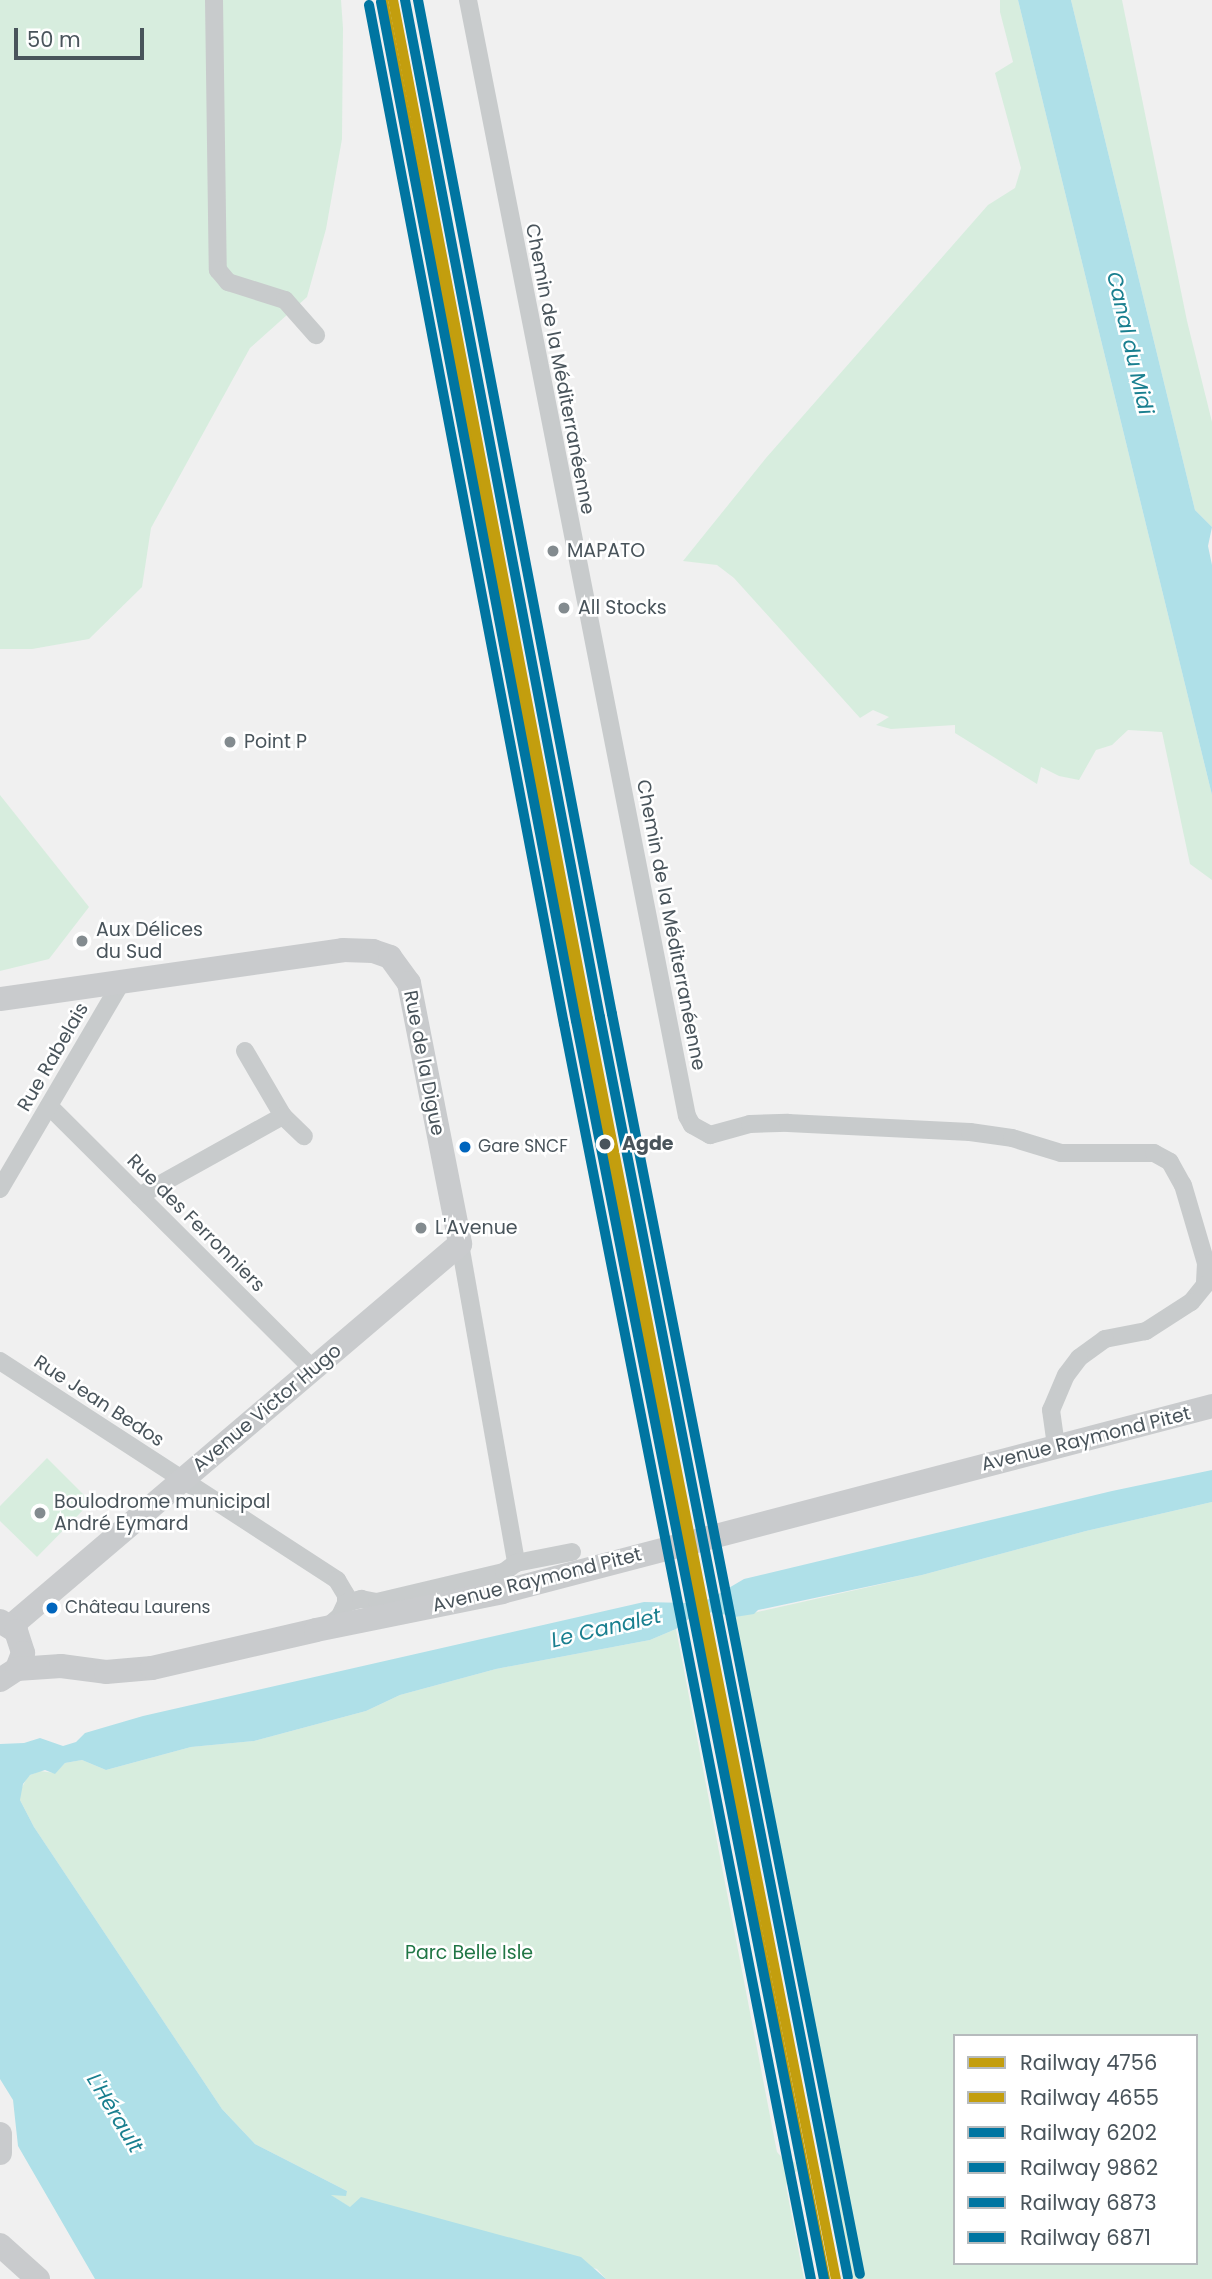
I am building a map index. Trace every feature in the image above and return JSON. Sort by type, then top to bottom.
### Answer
[{"type":"main road","name":"Rue de la Digue","points":[[0,999],[343,950],[373,951],[390,957],[409,983],[460,1244]]},
{"type":"main road","name":"Avenue Victor Hugo","points":[[11,1630],[182,1480],[460,1244]]},
{"type":"main road","name":"Avenue Raymond Pitet","points":[[8,1675],[61,1666],[106,1672],[152,1668],[326,1628],[502,1592],[1212,1406]]},
{"type":"main road","name":"Avenue Raymond Pitet","points":[[11,1630],[61,1666]]},
{"type":"main road","points":[[8,1675],[21,1661],[11,1630]]},
{"type":"main road","points":[[0,2134],[0,2153]]},
{"type":"main road","points":[[0,2245],[38,2279]]},
{"type":"main road","points":[[0,2264],[18,2279]]},
{"type":"street","points":[[214,0],[218,270],[228,282],[285,300],[316,335]]},
{"type":"street","name":"Chemin de la Méditerranéenne","points":[[468,0],[687,1116],[692,1125],[710,1135],[750,1124],[788,1123],[970,1132],[1012,1138],[1061,1153],[1154,1153],[1170,1162],[1183,1185],[1206,1263],[1205,1285],[1191,1302],[1146,1331],[1105,1339],[1079,1357],[1061,1384],[1051,1410],[1056,1447]]},
{"type":"street","name":"Rue Rabelais","points":[[0,1189],[121,983]]},
{"type":"street","points":[[245,1051],[283,1116],[304,1136]]},
{"type":"street","name":"Rue des Ferronniers","points":[[49,1106],[313,1369]]},
{"type":"street","points":[[139,1196],[283,1116]]},
{"type":"street","name":"Rue de la Digue","points":[[460,1244],[516,1563]]},
{"type":"street","name":"Rue Jean Bedos","points":[[0,1361],[337,1580],[344,1588],[346,1603]]},
{"type":"street","name":"Avenue Raymond Pitet","points":[[346,1603],[361,1599],[377,1602],[504,1572],[516,1563],[572,1552]]},
{"type":"street","points":[[326,1628],[340,1616],[346,1603]]},
{"type":"green space","points":[[0,0],[341,0],[343,28],[342,139],[326,229],[307,297],[250,348],[151,528],[142,587],[89,639],[32,649],[0,649]]},
{"type":"green space","points":[[1000,0],[1018,0],[1212,795],[1212,880],[1190,864],[1162,732],[1128,730],[1112,745],[1096,750],[1079,780],[1059,776],[1041,767],[1037,784],[955,733],[955,725],[891,729],[876,725],[889,717],[873,710],[860,718],[734,578],[717,565],[683,561],[766,458],[988,205],[1015,188],[1021,168],[995,73],[1013,62],[1000,12]]},
{"type":"green space","points":[[1071,0],[1122,0],[1187,321],[1212,422],[1212,527],[1195,510]]},
{"type":"green space","points":[[0,795],[89,907],[49,959],[0,971]]},
{"type":"green space","name":"Boulodrome municipal André Eymard","points":[[47,1458],[91,1502],[37,1557],[0,1521],[0,1506]]},
{"type":"green space","points":[[1212,1502],[1212,2279],[852,2279],[831,2181],[825,2177],[818,2142],[826,2130],[735,1617],[922,1575],[1086,1531]]},
{"type":"green space","name":"Parc Belle Isle","points":[[676,1629],[777,2152],[784,2160],[795,2162],[797,2171],[789,2177],[786,2186],[804,2279],[606,2279],[597,2269],[351,2208],[329,2194],[347,2191],[255,2144],[222,2109],[34,1827],[20,1800],[20,1791],[28,1776],[40,1771],[55,1773],[65,1763],[82,1760],[106,1770],[191,1747],[254,1741],[366,1711],[400,1695],[496,1669],[650,1640]]},
{"type":"water","name":"Canal du Midi","points":[[1018,0],[1071,0],[1195,510],[1212,527],[1208,546],[1212,565],[1212,795]]},
{"type":"water","points":[[1212,1470],[1212,1502],[1086,1531],[922,1575],[758,1610],[754,1614],[735,1617],[713,1612],[691,1617],[676,1629],[650,1640],[496,1669],[400,1695],[366,1711],[254,1741],[191,1747],[106,1770],[82,1760],[65,1763],[55,1774],[45,1770],[30,1775],[23,1784],[20,1800],[34,1827],[222,2109],[255,2144],[347,2191],[346,2196],[331,2195],[350,2207],[361,2197],[581,2257],[606,2279],[95,2279],[18,2146],[13,2100],[0,2079],[0,1744],[24,1743],[40,1738],[63,1746],[76,1742],[85,1733],[143,1716],[644,1602],[688,1603],[710,1599],[744,1579],[1112,1491]]},
{"type":"rail line","name":"4756","points":[[383,0],[825,2279]]},
{"type":"rail line","name":"4655","points":[[393,0],[588,1019],[836,2279]]},
{"type":"rail line","name":"9862","points":[[405,0],[600,1017],[848,2277]]},
{"type":"rail line","name":"6871","points":[[418,0],[612,1014],[860,2274]]},
{"type":"rail line","name":"6202","points":[[381,2],[576,1021],[824,2279]]},
{"type":"rail line","name":"6873","points":[[369,5],[564,1024],[811,2279]]},
{"type":"place","name":"MAPATO","points":[[553,551]]},
{"type":"place","name":"All Stocks","points":[[564,608]]},
{"type":"place","name":"Point P","points":[[230,742]]},
{"type":"place","name":"Aux Délices du Sud","points":[[82,941]]},
{"type":"place","name":"Agde","points":[[605,1144]]},
{"type":"place","name":"Gare SNCF","points":[[465,1147]]},
{"type":"place","name":"L'Avenue","points":[[421,1228]]},
{"type":"place","name":"Boulodrome municipal André Eymard","points":[[40,1513]]},
{"type":"place","name":"Château Laurens","points":[[52,1608]]},
{"type":"water label","name":"Le Canalet","points":[[606,1628]]},
{"type":"water label","name":"L'Hérault","points":[[115,2113]]}]
